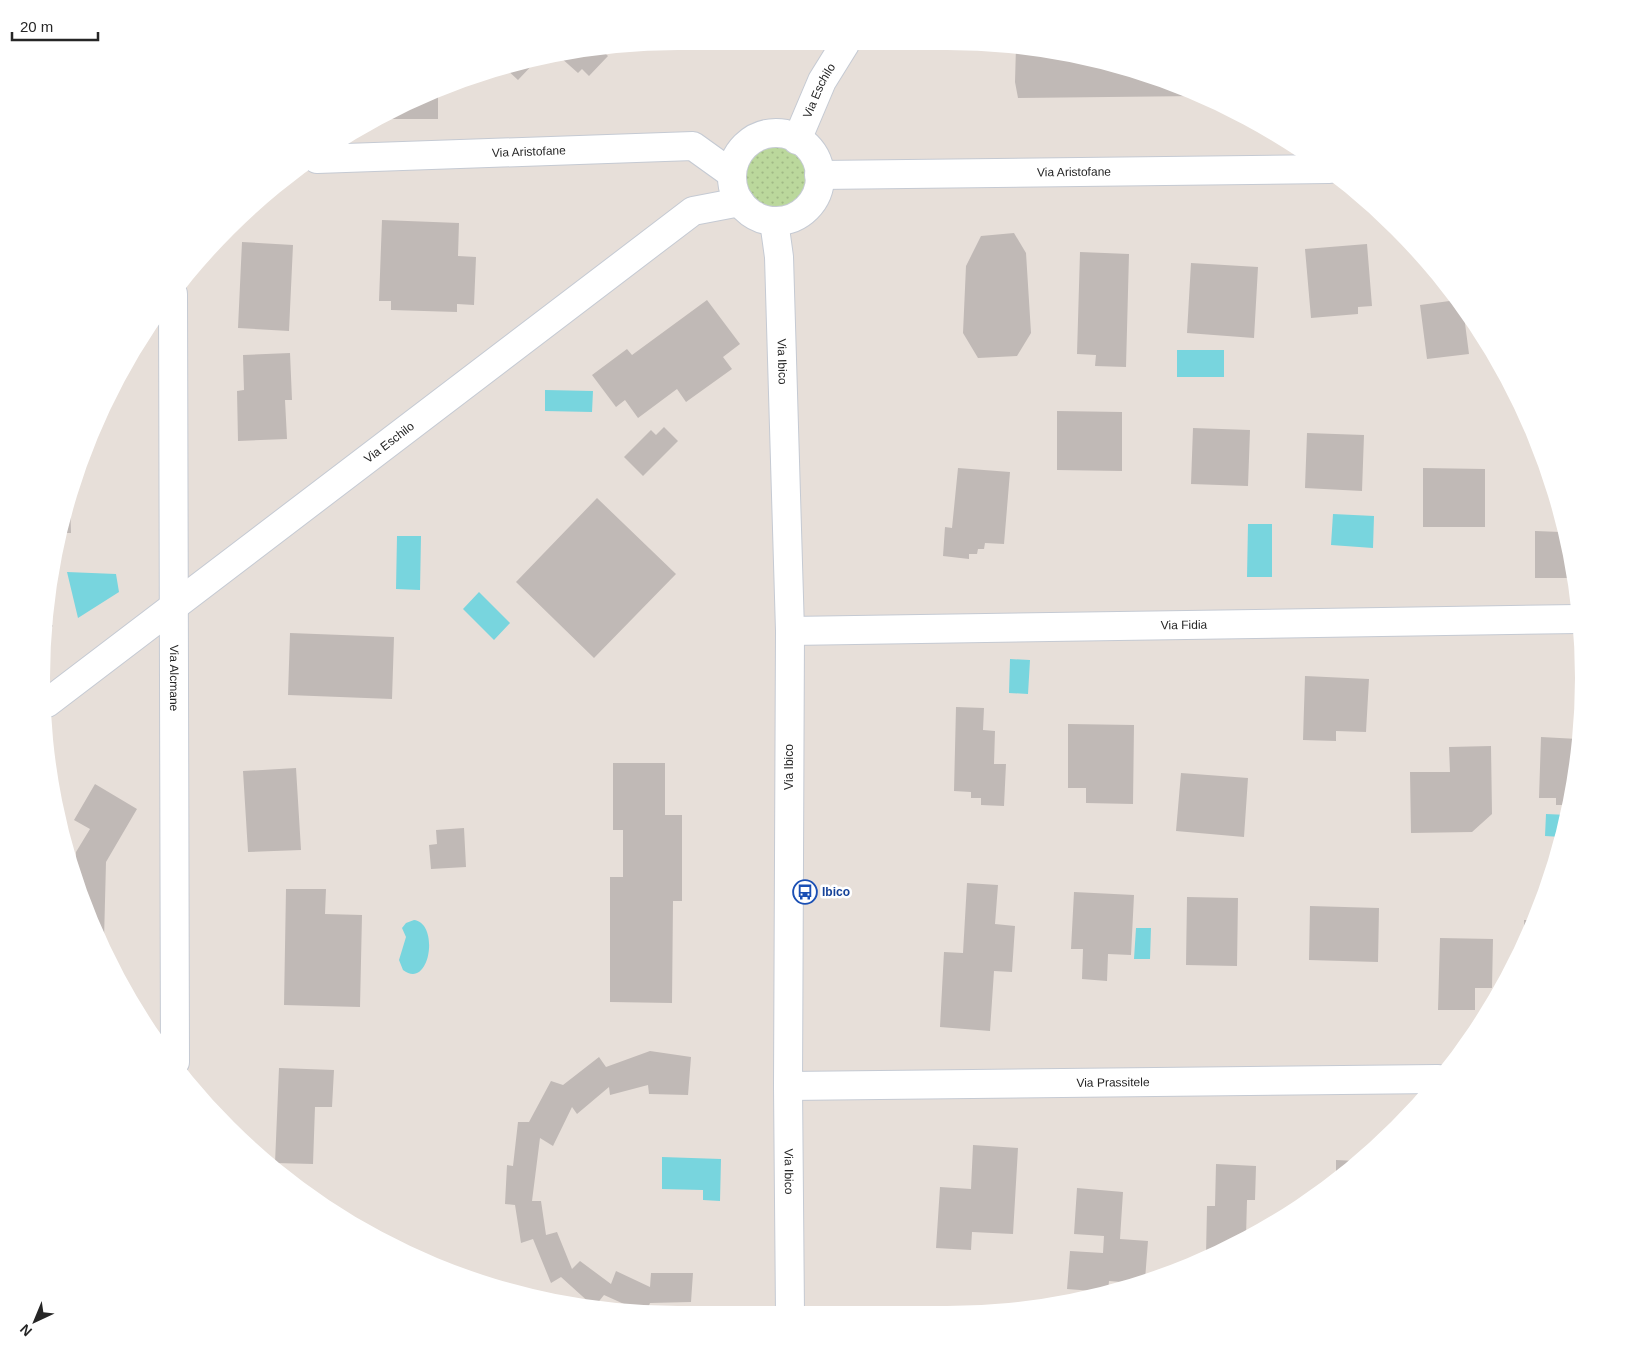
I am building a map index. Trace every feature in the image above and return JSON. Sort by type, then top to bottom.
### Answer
[{"type":"street","name":"Via Eschilo","points":[[797,140],[822,81],[841,50]]},
{"type":"street","points":[[777,134],[791,136],[797,140],[804,144],[814,155],[819,169],[819,184],[815,197],[795,217],[774,221],[755,216],[736,196],[732,181],[733,167],[739,153],[749,142],[762,136],[777,134]]},
{"type":"street","name":"Via Aristofane","points":[[325,159],[693,146],[732,174]]},
{"type":"street","name":"Via Aristofane","points":[[819,175],[1315,170]]},
{"type":"street","name":"Via Eschilo","points":[[51,700],[692,211],[740,202]]},
{"type":"street","name":"Via Ibico","points":[[774,221],[780,257],[790,631],[788,1086],[790,1306]]},
{"type":"street","name":"Via Alcmane","points":[[174,304],[175,1053]]},
{"type":"street","name":"Via Fidia","points":[[790,631],[1572,619]]},
{"type":"street","name":"Via Prassitele","points":[[788,1086],[1429,1079]]},
{"type":"green space","points":[[771,145],[783,145],[799,154],[806,164],[808,176],[806,188],[799,198],[783,207],[771,207],[760,202],[751,193],[746,182],[746,170],[751,159],[760,150]]},
{"type":"water","points":[[1177,350],[1224,350],[1224,377],[1177,377]]},
{"type":"water","points":[[545,390],[593,391],[592,412],[545,411]]},
{"type":"water","points":[[1333,514],[1374,516],[1373,548],[1331,545]]},
{"type":"water","points":[[1248,524],[1272,524],[1272,577],[1247,577]]},
{"type":"water","points":[[397,536],[421,536],[420,590],[396,589]]},
{"type":"water","points":[[67,572],[116,574],[119,592],[78,618]]},
{"type":"water","points":[[479,592],[510,623],[494,640],[463,609]]},
{"type":"water","points":[[1010,659],[1030,660],[1028,694],[1009,693]]},
{"type":"water","points":[[1546,814],[1560,815],[1555,837],[1545,836]]},
{"type":"water","points":[[414,920],[422,924],[427,932],[429,943],[425,964],[420,971],[412,974],[403,970],[399,960],[406,937],[402,928],[406,923]]},
{"type":"water","points":[[1136,928],[1151,928],[1150,959],[1134,959]]},
{"type":"water","points":[[662,1157],[721,1159],[720,1201],[703,1200],[703,1190],[662,1189]]},
{"type":"building","points":[[606,54],[608,56],[589,76],[582,69],[578,73],[564,60],[596,55]]},
{"type":"building","points":[[1016,54],[1070,62],[1110,71],[1182,96],[1018,98],[1015,82]]},
{"type":"building","points":[[530,68],[518,80],[510,73]]},
{"type":"building","points":[[438,98],[438,119],[392,119]]},
{"type":"building","points":[[382,220],[459,223],[458,256],[476,257],[474,305],[457,304],[457,312],[391,310],[391,301],[379,301]]},
{"type":"building","points":[[1014,233],[1026,253],[1031,333],[1017,356],[978,358],[963,333],[966,266],[981,236]]},
{"type":"building","points":[[242,242],[293,245],[289,331],[238,328]]},
{"type":"building","points":[[1367,244],[1372,306],[1358,307],[1358,314],[1311,318],[1305,249]]},
{"type":"building","points":[[1080,252],[1129,254],[1126,367],[1095,366],[1096,355],[1077,354]]},
{"type":"building","points":[[1191,263],[1258,267],[1254,338],[1187,333]]},
{"type":"building","points":[[707,300],[740,344],[723,357],[732,369],[686,402],[677,389],[638,418],[625,400],[616,407],[592,375],[627,349],[632,355]]},
{"type":"building","points":[[1449,301],[1465,324],[1469,354],[1427,359],[1420,305]]},
{"type":"building","points":[[290,353],[292,400],[285,400],[287,439],[238,441],[237,391],[244,390],[243,355]]},
{"type":"building","points":[[1057,411],[1122,412],[1122,471],[1057,470]]},
{"type":"building","points":[[664,427],[678,441],[643,476],[624,457],[651,430],[656,435]]},
{"type":"building","points":[[1193,428],[1250,430],[1248,486],[1191,484]]},
{"type":"building","points":[[1307,433],[1364,435],[1362,491],[1305,488]]},
{"type":"building","points":[[958,468],[1010,472],[1004,544],[985,543],[984,549],[978,549],[977,554],[969,554],[969,559],[943,556],[945,527],[952,528]]},
{"type":"building","points":[[1423,468],[1485,469],[1485,527],[1423,527]]},
{"type":"building","points":[[597,498],[676,574],[594,658],[516,582]]},
{"type":"building","points":[[71,517],[71,533],[67,533]]},
{"type":"building","points":[[1535,531],[1558,532],[1567,578],[1535,578]]},
{"type":"building","points":[[290,633],[394,637],[392,699],[288,695]]},
{"type":"building","points":[[1305,676],[1369,679],[1366,732],[1336,731],[1336,741],[1303,740]]},
{"type":"building","points":[[956,707],[984,708],[983,730],[995,731],[994,764],[1006,764],[1004,806],[981,805],[981,798],[971,798],[971,792],[954,791]]},
{"type":"building","points":[[1068,724],[1134,725],[1133,804],[1086,803],[1086,788],[1068,788]]},
{"type":"building","points":[[1541,737],[1572,739],[1562,805],[1556,805],[1556,798],[1539,798]]},
{"type":"building","points":[[1491,746],[1492,814],[1472,832],[1411,833],[1410,772],[1450,772],[1449,747]]},
{"type":"building","points":[[613,763],[665,763],[665,815],[682,815],[682,901],[673,901],[672,1003],[610,1002],[610,877],[623,877],[623,830],[613,830]]},
{"type":"building","points":[[296,768],[301,850],[248,852],[243,771]]},
{"type":"building","points":[[1181,773],[1248,778],[1244,837],[1176,831]]},
{"type":"building","points":[[95,784],[137,809],[106,862],[104,932],[76,857],[76,852],[90,829],[74,820]]},
{"type":"building","points":[[464,828],[466,867],[431,869],[429,845],[437,844],[436,830]]},
{"type":"building","points":[[967,883],[998,885],[995,924],[1015,926],[1012,972],[994,971],[990,1031],[940,1027],[944,952],[963,953]]},
{"type":"building","points":[[286,889],[326,889],[325,914],[362,915],[360,1007],[284,1005]]},
{"type":"building","points":[[1074,892],[1134,895],[1131,955],[1108,954],[1107,981],[1082,979],[1083,949],[1071,949]]},
{"type":"building","points":[[1187,897],[1238,898],[1237,966],[1186,965]]},
{"type":"building","points":[[1310,906],[1379,908],[1378,962],[1309,960]]},
{"type":"building","points":[[1440,938],[1493,939],[1492,988],[1475,988],[1475,1010],[1438,1010]]},
{"type":"building","points":[[650,1051],[691,1057],[688,1095],[649,1094],[648,1085],[610,1095],[609,1087],[577,1114],[572,1107],[553,1146],[540,1138],[532,1201],[541,1201],[546,1235],[557,1232],[572,1269],[580,1261],[611,1284],[616,1271],[650,1287],[651,1273],[693,1273],[691,1302],[637,1305],[623,1304],[604,1295],[599,1301],[596,1301],[586,1299],[561,1277],[551,1283],[533,1239],[521,1243],[515,1205],[505,1204],[507,1165],[513,1166],[518,1122],[529,1122],[551,1081],[563,1085],[599,1057],[606,1067]]},
{"type":"building","points":[[279,1068],[334,1070],[332,1107],[315,1107],[313,1164],[280,1163],[275,1159]]},
{"type":"building","points":[[973,1145],[1018,1148],[1013,1234],[972,1232],[971,1250],[936,1248],[940,1187],[971,1189]]},
{"type":"building","points":[[1336,1160],[1348,1161],[1336,1170]]},
{"type":"building","points":[[1216,1164],[1256,1166],[1255,1200],[1247,1200],[1246,1230],[1206,1249],[1207,1206],[1215,1206]]},
{"type":"building","points":[[1077,1188],[1123,1192],[1120,1239],[1148,1241],[1145,1274],[1120,1282],[1109,1281],[1109,1285],[1086,1290],[1067,1289],[1070,1251],[1103,1253],[1104,1236],[1074,1234]]},
{"type":"place","name":"Ibico","points":[[805,892]]}]
